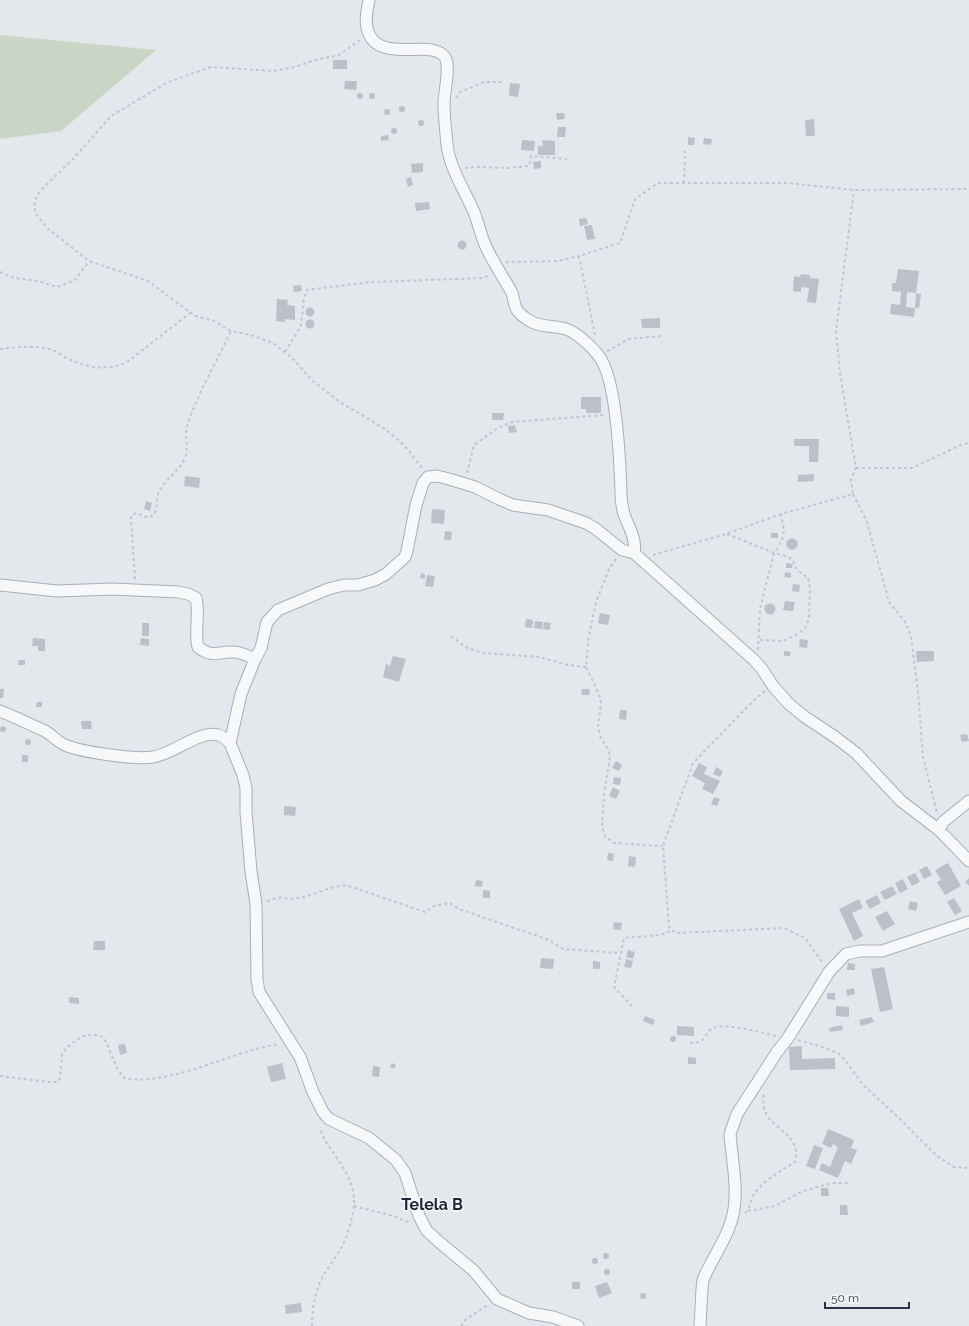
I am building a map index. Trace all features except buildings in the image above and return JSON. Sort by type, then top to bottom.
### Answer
[{"type":"street","points":[[369,0],[366,18],[368,34],[374,42],[384,48],[427,50],[440,53],[446,59],[447,71],[444,107],[448,148],[456,174],[475,214],[484,243],[512,295],[516,308],[521,315],[530,322],[567,329],[576,335],[599,356],[605,366],[612,392],[615,414],[624,514],[634,538],[637,556]]},
{"type":"street","points":[[230,743],[241,694],[254,659],[261,648],[268,622],[278,610],[328,589],[344,585],[358,585],[375,580],[386,574],[401,561],[407,552],[416,505],[423,482],[428,477],[437,476],[475,487],[513,505],[548,510],[586,523],[596,528],[622,550],[637,556],[754,660],[773,686],[789,704],[856,753],[901,801],[941,826],[969,861]]},
{"type":"street","points":[[0,585],[57,591],[136,590],[178,592],[188,594],[196,598],[198,609],[195,637],[198,647],[206,653],[242,653],[254,659]]},
{"type":"street","points":[[0,711],[45,731],[65,745],[78,749],[132,757],[153,758],[175,750],[202,735],[219,735],[230,743],[245,780],[251,871],[256,904],[257,979],[259,992],[300,1058],[313,1092],[323,1112],[329,1119],[341,1126],[369,1138],[396,1160],[405,1173],[419,1216],[427,1231],[474,1271],[497,1299],[529,1313],[553,1317],[578,1326]]},
{"type":"street","points":[[941,826],[969,801]]},
{"type":"street","points":[[700,1326],[703,1280],[731,1223],[736,1197],[730,1134],[732,1124],[829,972],[846,954],[860,951],[882,951],[969,922]]},
{"type":"path","points":[[368,34],[339,55],[315,60],[295,67],[273,70],[212,67],[168,82],[111,116],[73,159],[40,191],[34,204],[36,214],[47,228],[88,261],[148,281],[190,313],[200,318],[214,320],[231,331],[251,335],[273,343],[292,356],[314,382],[329,394],[385,429],[404,445],[428,477]]},
{"type":"path","points":[[444,107],[451,104],[460,92],[484,82],[503,82]]},
{"type":"path","points":[[684,183],[686,151]]},
{"type":"path","points":[[456,174],[461,169],[468,167],[508,168],[529,166],[531,156],[567,159]]},
{"type":"path","points":[[285,352],[301,326],[304,298],[307,290],[371,282],[483,278],[499,271],[508,262],[558,261],[579,256],[620,243],[635,199],[658,183],[787,183],[854,190],[969,189]]},
{"type":"path","points":[[854,190],[836,331],[840,374],[856,468],[851,480],[853,494],[867,522],[889,602],[906,623],[911,636],[918,692],[923,757],[941,826]]},
{"type":"path","points":[[579,256],[599,356],[629,339],[662,336]]},
{"type":"path","points":[[0,272],[14,278],[38,281],[57,287],[74,280],[88,261]]},
{"type":"path","points":[[0,349],[32,346],[39,347],[55,351],[64,357],[88,367],[114,367],[126,363],[190,313]]},
{"type":"path","points":[[136,590],[131,517],[137,513],[148,518],[153,516],[156,512],[157,500],[161,490],[168,478],[180,467],[185,459],[187,452],[185,432],[190,416],[231,331]]},
{"type":"path","points":[[464,484],[474,445],[498,428],[512,422],[615,414]]},
{"type":"path","points":[[856,468],[912,468],[961,445],[969,443]]},
{"type":"path","points":[[637,556],[726,534],[782,514],[853,494]]},
{"type":"path","points":[[726,534],[774,553],[788,557],[793,560],[796,568],[808,578],[810,588],[809,619],[805,628],[796,636],[783,641],[759,640],[760,610],[774,553],[782,542],[785,532],[782,514]]},
{"type":"path","points":[[622,550],[610,569],[596,602],[588,641],[586,667],[602,703],[598,726],[600,736],[609,751],[610,757],[602,814],[602,827],[605,836],[614,843],[663,846]]},
{"type":"path","points":[[451,636],[467,648],[483,653],[539,657],[568,665],[586,667]]},
{"type":"path","points":[[773,686],[754,700],[693,763],[663,846],[668,927],[675,933],[784,928],[805,938],[829,972]]},
{"type":"path","points":[[256,904],[282,897],[287,899],[298,898],[341,885],[352,886],[425,912],[434,906],[450,903],[459,909],[549,940],[563,949],[620,953]]},
{"type":"path","points":[[632,1006],[614,986],[624,938],[661,935],[672,930]]},
{"type":"path","points":[[690,1043],[700,1042],[713,1028],[733,1027],[788,1038],[816,1045],[838,1053],[845,1060],[863,1086],[898,1117],[936,1156],[954,1167],[969,1168]]},
{"type":"path","points":[[0,1076],[57,1082],[60,1079],[62,1055],[66,1048],[82,1036],[98,1035],[103,1037],[117,1068],[124,1078],[134,1080],[158,1078],[251,1050],[290,1041]]},
{"type":"path","points":[[748,1211],[754,1194],[774,1175],[795,1162],[797,1151],[793,1142],[773,1123],[764,1111],[763,1102],[765,1086]]},
{"type":"path","points":[[312,1326],[315,1298],[323,1276],[341,1248],[354,1206],[354,1198],[349,1179],[322,1134],[323,1112]]},
{"type":"path","points":[[731,1223],[748,1211],[775,1206],[803,1191],[832,1183],[850,1183]]},
{"type":"path","points":[[354,1206],[394,1216],[427,1231]]},
{"type":"path","points":[[461,1326],[466,1319],[497,1299]]},
{"type":"green space","points":[[0,35],[156,50],[61,131],[0,139]]},
{"type":"district","name":"Telela B","points":[[432,1204]]}]
